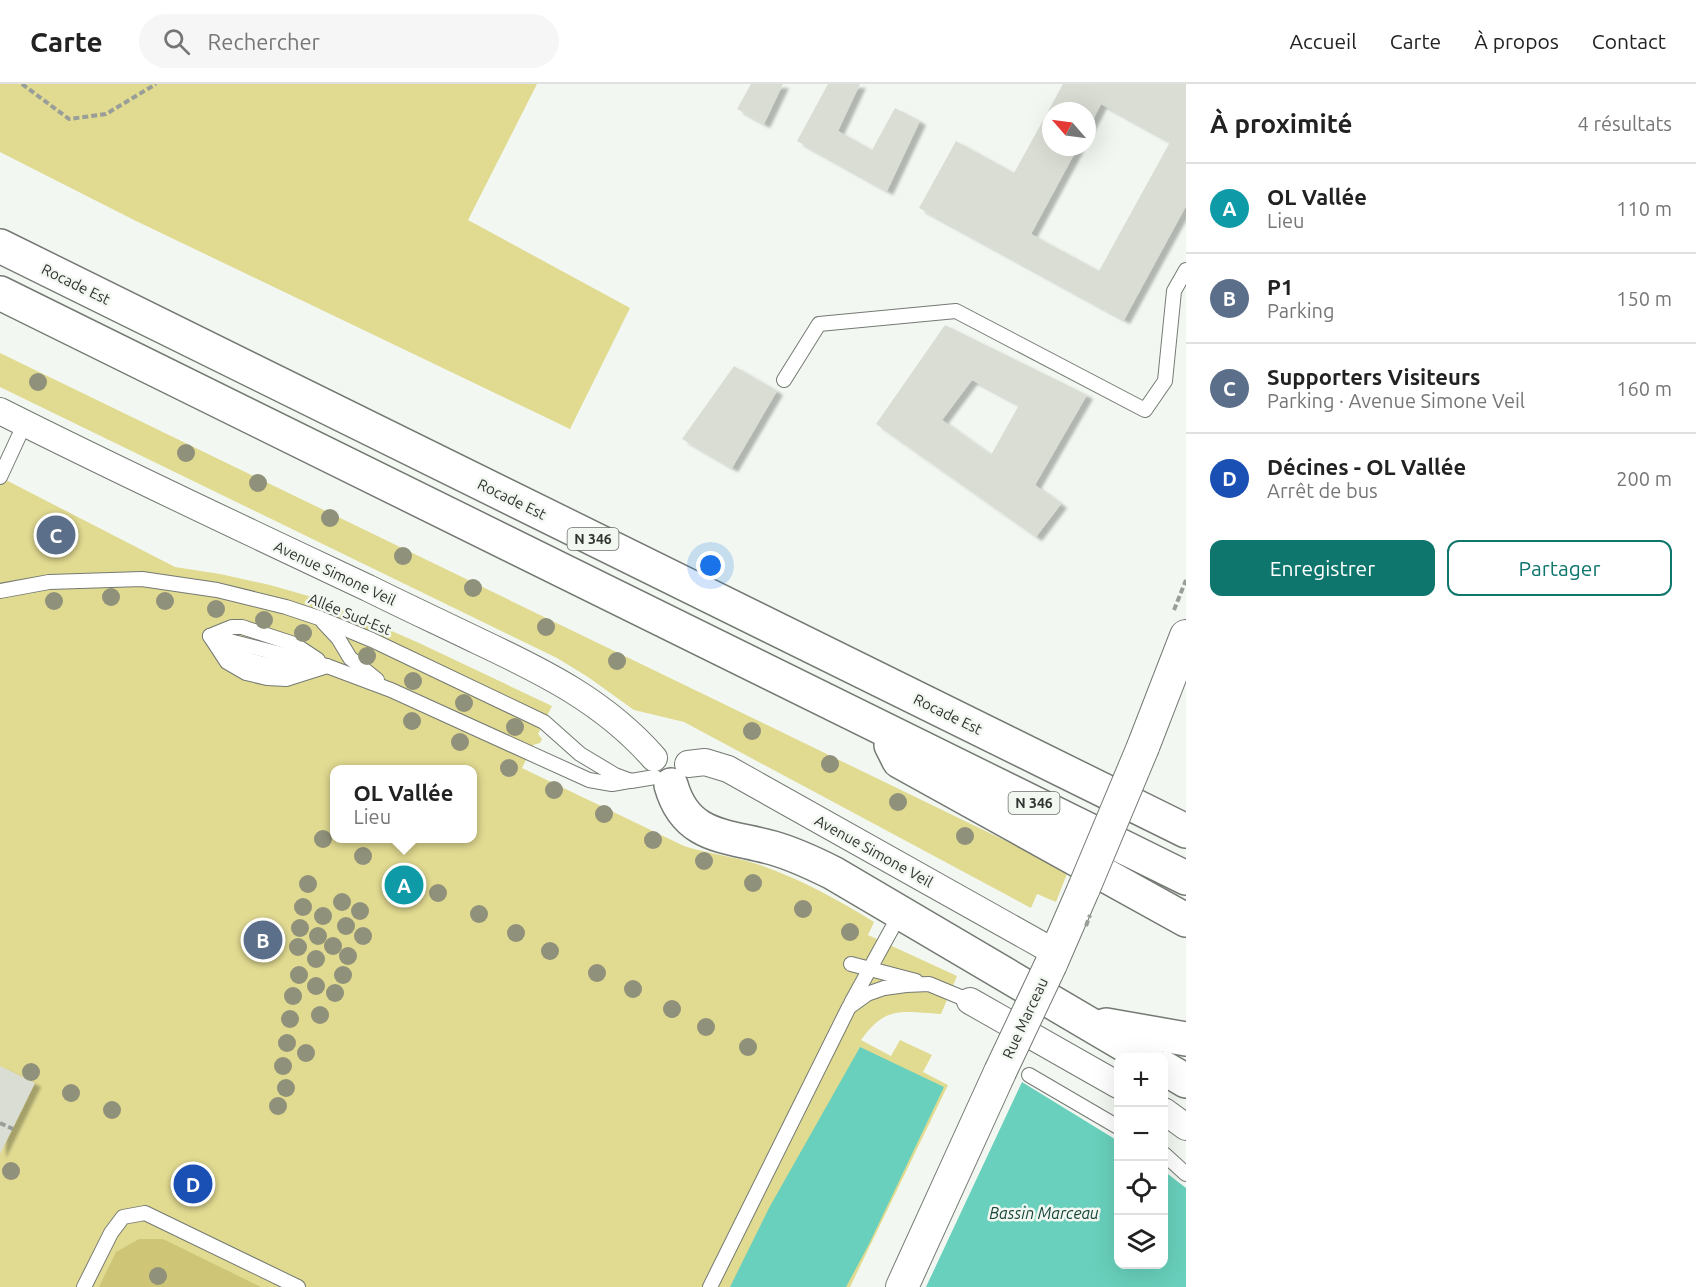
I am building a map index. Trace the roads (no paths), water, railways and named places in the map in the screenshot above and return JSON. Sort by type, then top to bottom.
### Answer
[{"type":"highway","name":"Rocade Est","points":[[0,246],[1186,831]]},
{"type":"highway","name":"N 346","points":[[0,293],[1186,878]]},
{"type":"highway","points":[[883,728],[899,761],[1186,920]]},
{"type":"highway","points":[[660,773],[685,816],[700,827],[720,836],[794,854],[833,873],[1139,1053]]},
{"type":"highway","points":[[1090,1023],[1186,1039]]},
{"type":"highway","points":[[1168,1070],[1186,1081]]},
{"type":"street","name":"Avenue Simone Veil","points":[[0,411],[569,686],[613,718],[643,744],[660,773],[705,762],[728,769],[1053,958]]},
{"type":"street","name":"Rue Marceau","points":[[902,1287],[1015,1073],[1053,958],[1143,747],[1186,636]]},
{"type":"street","points":[[970,1001],[1114,1082]]},
{"type":"street","points":[[1168,1114],[1186,1127]]},
{"type":"lane","points":[[784,380],[819,324],[956,311],[1145,410],[1165,381],[1174,291],[1186,270]]},
{"type":"lane","points":[[0,477],[25,423]]},
{"type":"lane","name":"Allée Sud-Est","points":[[0,591],[49,582],[142,579],[217,590],[286,607],[372,640],[544,722],[580,754],[615,775],[660,773]]},
{"type":"lane","points":[[319,618],[338,638],[350,658],[391,690]]},
{"type":"lane","points":[[327,666],[280,668],[267,666],[237,656],[210,636],[232,627],[242,627],[294,644],[327,666],[391,690],[589,780],[612,784],[660,773]]},
{"type":"lane","points":[[710,1287],[849,1007],[901,912]]},
{"type":"lane","points":[[851,964],[929,984],[970,1001]]},
{"type":"lane","points":[[849,1007],[867,994],[885,988],[929,984]]},
{"type":"lane","points":[[1015,1073],[1114,1124]]},
{"type":"lane","points":[[1168,1158],[1186,1174]]},
{"type":"lane","points":[[84,1287],[111,1233],[123,1217],[145,1213],[298,1287]]},
{"type":"water","points":[[860,1047],[944,1087],[846,1287],[730,1287],[769,1208]]},
{"type":"water","name":"Bassin Marceau","points":[[1022,1082],[1114,1139],[1114,1269],[1168,1269],[1168,1174],[1186,1188],[1186,1287],[926,1287]]},
{"type":"place","name":"Supporters Visiteurs","points":[[56,535]]},
{"type":"place","name":"OL Vallée","points":[[404,885]]},
{"type":"place","name":"P1","points":[[263,940]]},
{"type":"place","name":"Décines - OL Vallée","points":[[193,1184]]}]
